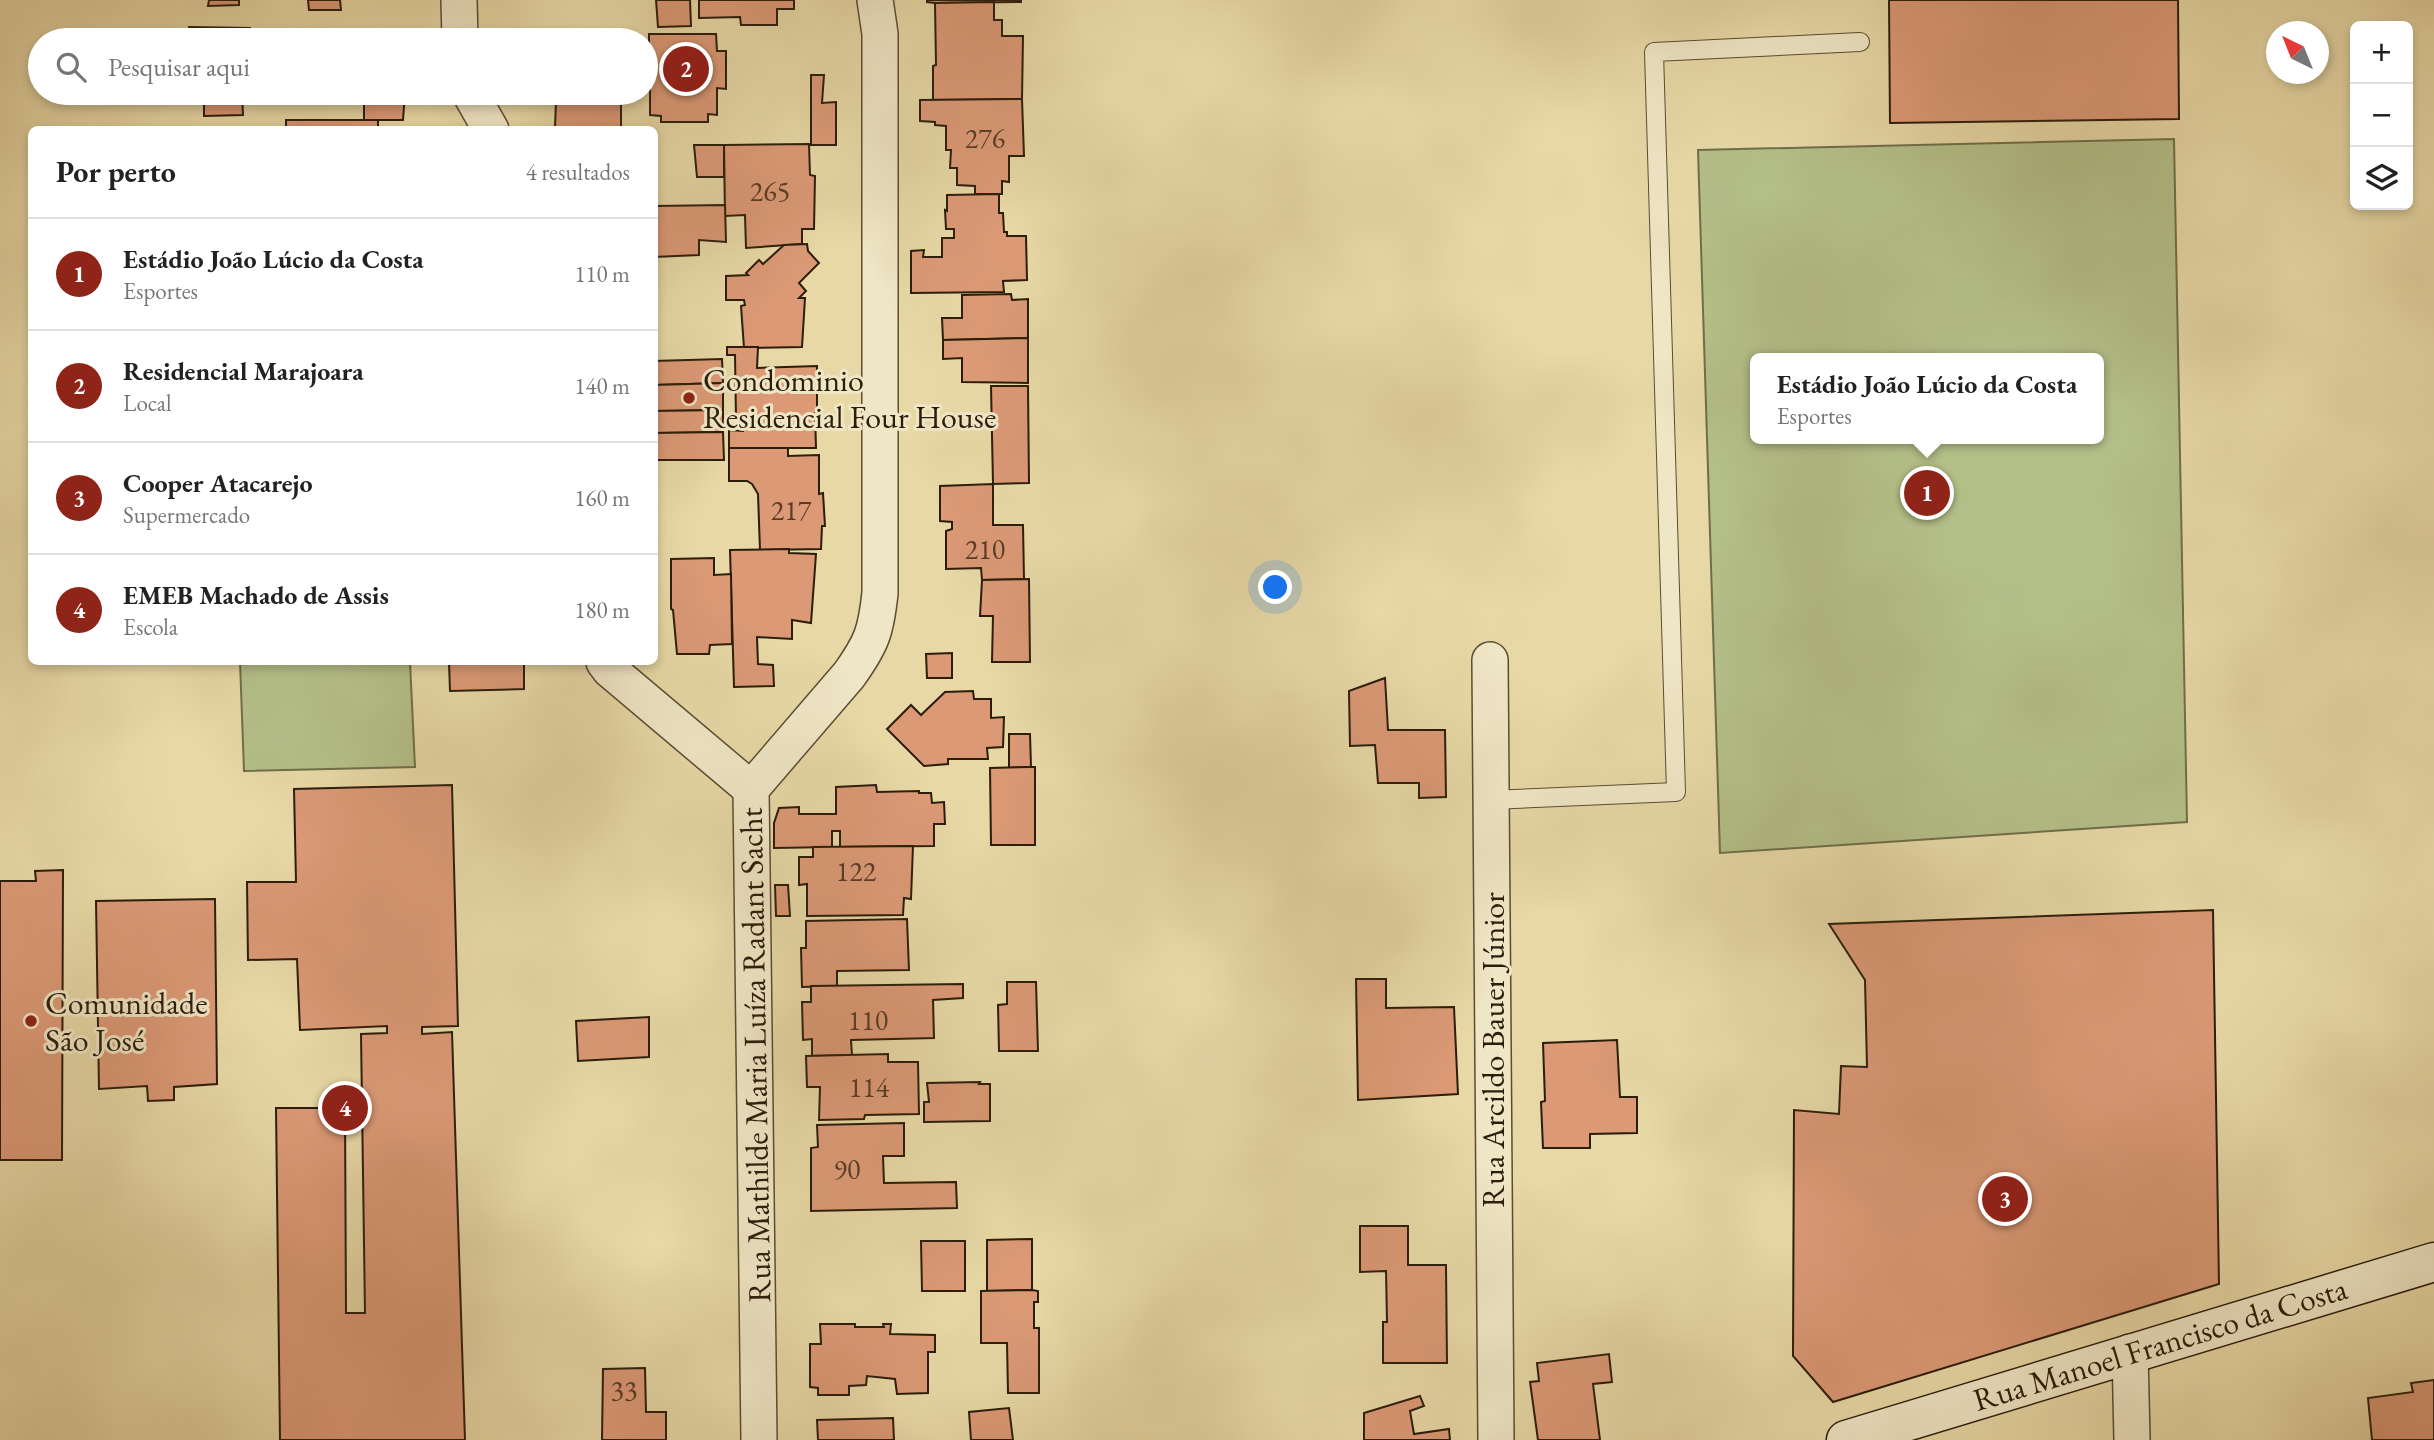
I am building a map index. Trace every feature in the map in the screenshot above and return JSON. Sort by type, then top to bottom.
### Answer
[{"type":"main road","name":"Rua Manoel Francisco da Costa","points":[[1846,1440],[2434,1262]]},
{"type":"street","points":[[458,0],[459,28]]},
{"type":"street","name":"Rua Mathilde Maria Luíza Radant Sacht","points":[[760,1440],[751,789],[849,675],[863,656],[876,629],[880,593],[880,34],[875,0]]},
{"type":"street","points":[[477,105],[489,126]]},
{"type":"street","name":"Rua Arcildo Bauer Júnior","points":[[1490,660],[1496,1440]]},
{"type":"street","points":[[606,665],[751,789]]},
{"type":"street","points":[[2130,1352],[2132,1440]]},
{"type":"lane","points":[[1491,800],[1676,792],[1654,52],[1860,41]]},
{"type":"green space","points":[[2174,139],[2187,822],[1720,853],[1698,150]]},
{"type":"green space","points":[[240,665],[410,665],[415,767],[244,771]]},
{"type":"building","points":[[209,0],[239,0],[239,5],[208,6]]},
{"type":"building","points":[[308,0],[340,0],[341,10],[309,10]]},
{"type":"building","points":[[656,0],[690,0],[691,26],[658,27]]},
{"type":"building","points":[[699,0],[794,0],[794,9],[777,9],[777,25],[741,25],[740,17],[699,18]]},
{"type":"building","points":[[927,0],[1021,0],[1021,2],[935,3]]},
{"type":"building","points":[[1889,0],[2178,0],[2179,119],[1890,123]]},
{"type":"building","points":[[994,2],[994,20],[1002,20],[1002,36],[1023,36],[1022,99],[933,100],[933,66],[936,65],[935,3]]},
{"type":"building","points":[[658,34],[716,34],[717,51],[726,51],[726,89],[717,88],[717,115],[708,114],[708,122],[661,122],[661,116],[650,115],[650,105],[658,105]]},
{"type":"building","points":[[811,75],[824,75],[822,103],[836,102],[836,145],[811,145]]},
{"type":"building","points":[[1022,99],[1024,156],[1009,156],[1009,182],[1002,181],[1002,194],[975,194],[975,186],[957,185],[957,168],[950,168],[951,150],[946,150],[946,126],[920,121],[920,100]]},
{"type":"building","points":[[204,105],[243,105],[243,115],[204,116]]},
{"type":"building","points":[[364,105],[404,105],[403,120],[364,120]]},
{"type":"building","points":[[556,105],[621,105],[621,126],[555,126]]},
{"type":"building","points":[[286,120],[378,120],[378,126],[286,126]]},
{"type":"building","points":[[809,144],[810,175],[815,176],[814,229],[802,229],[802,244],[746,248],[745,215],[725,216],[724,145]]},
{"type":"building","points":[[694,145],[724,145],[724,177],[697,177]]},
{"type":"building","points":[[999,194],[999,213],[1003,213],[1004,232],[1007,232],[1007,236],[1026,236],[1027,280],[1003,281],[1004,292],[911,293],[911,251],[924,250],[923,257],[942,257],[942,238],[954,238],[954,229],[946,229],[947,195]]},
{"type":"building","points":[[725,205],[726,242],[699,240],[699,255],[658,257],[658,206]]},
{"type":"building","points":[[807,244],[808,251],[819,263],[799,283],[806,291],[799,298],[805,298],[802,347],[744,348],[741,306],[745,305],[744,300],[726,300],[726,276],[748,275],[746,273],[759,260],[763,264],[784,245]]},
{"type":"building","points":[[1011,294],[1012,300],[1028,299],[1028,338],[943,340],[942,318],[962,318],[962,295]]},
{"type":"building","points":[[1028,338],[1028,383],[962,382],[962,358],[943,359],[943,340]]},
{"type":"building","points":[[727,347],[758,347],[757,368],[817,366],[816,448],[729,448],[729,430],[743,431],[743,420],[736,419],[735,355],[727,355]]},
{"type":"building","points":[[722,359],[723,383],[658,385],[658,361]]},
{"type":"building","name":"Condominio Residencial Four House","points":[[723,383],[723,410],[658,411],[658,385]]},
{"type":"building","points":[[991,386],[1028,386],[1029,483],[993,484]]},
{"type":"building","points":[[723,410],[723,432],[658,433],[658,411]]},
{"type":"building","points":[[723,432],[724,460],[658,460],[658,433]]},
{"type":"building","points":[[729,448],[788,448],[788,456],[819,455],[819,494],[823,493],[825,526],[822,526],[821,549],[760,550],[758,494],[747,481],[729,481]]},
{"type":"building","points":[[993,484],[993,525],[1023,525],[1024,579],[982,580],[981,568],[946,569],[946,531],[952,529],[952,522],[940,521],[940,486]]},
{"type":"building","points":[[789,549],[789,553],[816,554],[811,623],[792,620],[792,639],[757,637],[758,664],[773,665],[774,686],[734,687],[730,550]]},
{"type":"building","points":[[714,558],[714,575],[731,574],[732,644],[710,645],[709,654],[677,654],[671,609],[671,559]]},
{"type":"building","points":[[1029,579],[1030,662],[992,662],[993,616],[980,616],[982,580]]},
{"type":"building","points":[[952,653],[952,678],[927,678],[926,654]]},
{"type":"building","points":[[449,665],[524,665],[524,689],[450,691]]},
{"type":"building","points":[[1385,678],[1388,730],[1445,730],[1446,797],[1419,798],[1419,783],[1378,783],[1375,745],[1350,746],[1349,691]]},
{"type":"building","points":[[973,691],[974,699],[991,699],[991,718],[1004,717],[1003,747],[987,748],[988,759],[948,759],[948,764],[924,766],[887,729],[911,705],[921,715],[945,692]]},
{"type":"building","points":[[1009,734],[1030,734],[1031,767],[1009,768]]},
{"type":"building","points":[[1035,767],[1035,845],[991,845],[990,768]]},
{"type":"building","points":[[452,785],[458,1026],[422,1027],[422,1034],[452,1032],[465,1440],[280,1440],[276,1108],[345,1108],[346,1313],[365,1313],[361,1034],[387,1033],[387,1026],[300,1030],[297,959],[248,960],[247,882],[296,882],[294,789]]},
{"type":"building","points":[[876,785],[877,792],[919,791],[931,793],[932,803],[944,802],[945,824],[934,824],[934,846],[840,847],[840,831],[832,831],[832,847],[774,848],[774,823],[779,808],[799,807],[799,814],[836,814],[836,787]]},
{"type":"building","points":[[913,846],[911,899],[904,898],[903,915],[807,916],[807,884],[799,885],[799,857],[813,857],[813,847]]},
{"type":"building","name":"Comunidade São José","points":[[63,870],[62,1160],[0,1160],[0,881],[36,881],[35,871]]},
{"type":"building","points":[[775,885],[788,885],[790,916],[776,916]]},
{"type":"building","points":[[215,899],[217,1084],[174,1087],[174,1100],[148,1101],[147,1086],[99,1089],[96,901]]},
{"type":"building","points":[[2213,910],[2219,1284],[1833,1402],[1793,1356],[1794,1110],[1839,1114],[1841,1066],[1867,1067],[1865,980],[1829,924]]},
{"type":"building","points":[[907,919],[909,970],[837,971],[837,986],[802,987],[801,948],[806,948],[806,921]]},
{"type":"building","points":[[1356,979],[1386,979],[1386,1008],[1454,1007],[1458,1094],[1358,1100]]},
{"type":"building","points":[[1007,982],[1036,982],[1038,1051],[999,1051],[998,1005],[1007,1004]]},
{"type":"building","points":[[963,984],[963,998],[933,1000],[934,1038],[851,1040],[852,1055],[812,1056],[812,1039],[803,1040],[802,1002],[811,1002],[811,986]]},
{"type":"building","points":[[649,1017],[649,1057],[578,1061],[576,1021]]},
{"type":"building","points":[[1617,1040],[1620,1097],[1637,1097],[1637,1133],[1590,1134],[1590,1148],[1543,1148],[1543,1043]]},
{"type":"building","points":[[888,1054],[888,1062],[918,1062],[919,1114],[865,1115],[864,1119],[819,1120],[820,1087],[807,1087],[806,1056]]},
{"type":"building","points":[[980,1082],[979,1084],[990,1084],[990,1121],[924,1122],[924,1102],[929,1102],[927,1083]]},
{"type":"building","points":[[904,1123],[904,1156],[883,1156],[884,1183],[956,1182],[957,1208],[811,1211],[811,1148],[818,1147],[817,1125]]},
{"type":"building","points":[[1360,1226],[1408,1226],[1408,1265],[1446,1265],[1447,1363],[1383,1363],[1383,1322],[1387,1322],[1386,1271],[1360,1272]]},
{"type":"building","points":[[1032,1239],[1032,1290],[987,1291],[987,1240]]},
{"type":"building","points":[[921,1241],[965,1241],[965,1291],[922,1291]]},
{"type":"building","points":[[981,1291],[1038,1291],[1038,1302],[1034,1302],[1034,1328],[1039,1328],[1039,1393],[1008,1393],[1007,1343],[981,1343]]},
{"type":"building","points":[[820,1324],[884,1327],[883,1324],[891,1324],[890,1334],[935,1335],[935,1352],[928,1352],[928,1393],[897,1394],[895,1379],[867,1376],[866,1385],[849,1386],[849,1395],[818,1395],[818,1388],[810,1387],[810,1344],[821,1344]]},
{"type":"building","points":[[1609,1354],[1612,1382],[1593,1384],[1600,1440],[1538,1440],[1530,1382],[1539,1381],[1537,1363]]},
{"type":"building","points":[[645,1368],[646,1412],[666,1412],[666,1440],[602,1440],[603,1369]]},
{"type":"building","points":[[2434,1380],[2434,1440],[2372,1440],[2368,1398],[2413,1392],[2411,1383]]},
{"type":"building","points":[[1420,1396],[1424,1406],[1410,1411],[1414,1434],[1449,1429],[1450,1440],[1364,1440],[1364,1413]]},
{"type":"building","points":[[1009,1408],[1013,1440],[971,1440],[969,1412]]},
{"type":"building","points":[[893,1418],[894,1440],[818,1440],[817,1420]]},
{"type":"place","name":"Residencial Marajoara","points":[[686,69]]},
{"type":"place","name":"Condominio Residencial Four House","points":[[689,398]]},
{"type":"place","name":"Estádio João Lúcio da Costa","points":[[1927,493]]},
{"type":"place","name":"Comunidade São José","points":[[31,1021]]},
{"type":"place","name":"EMEB Machado de Assis","points":[[345,1108]]},
{"type":"place","name":"Cooper Atacarejo","points":[[2005,1199]]}]
